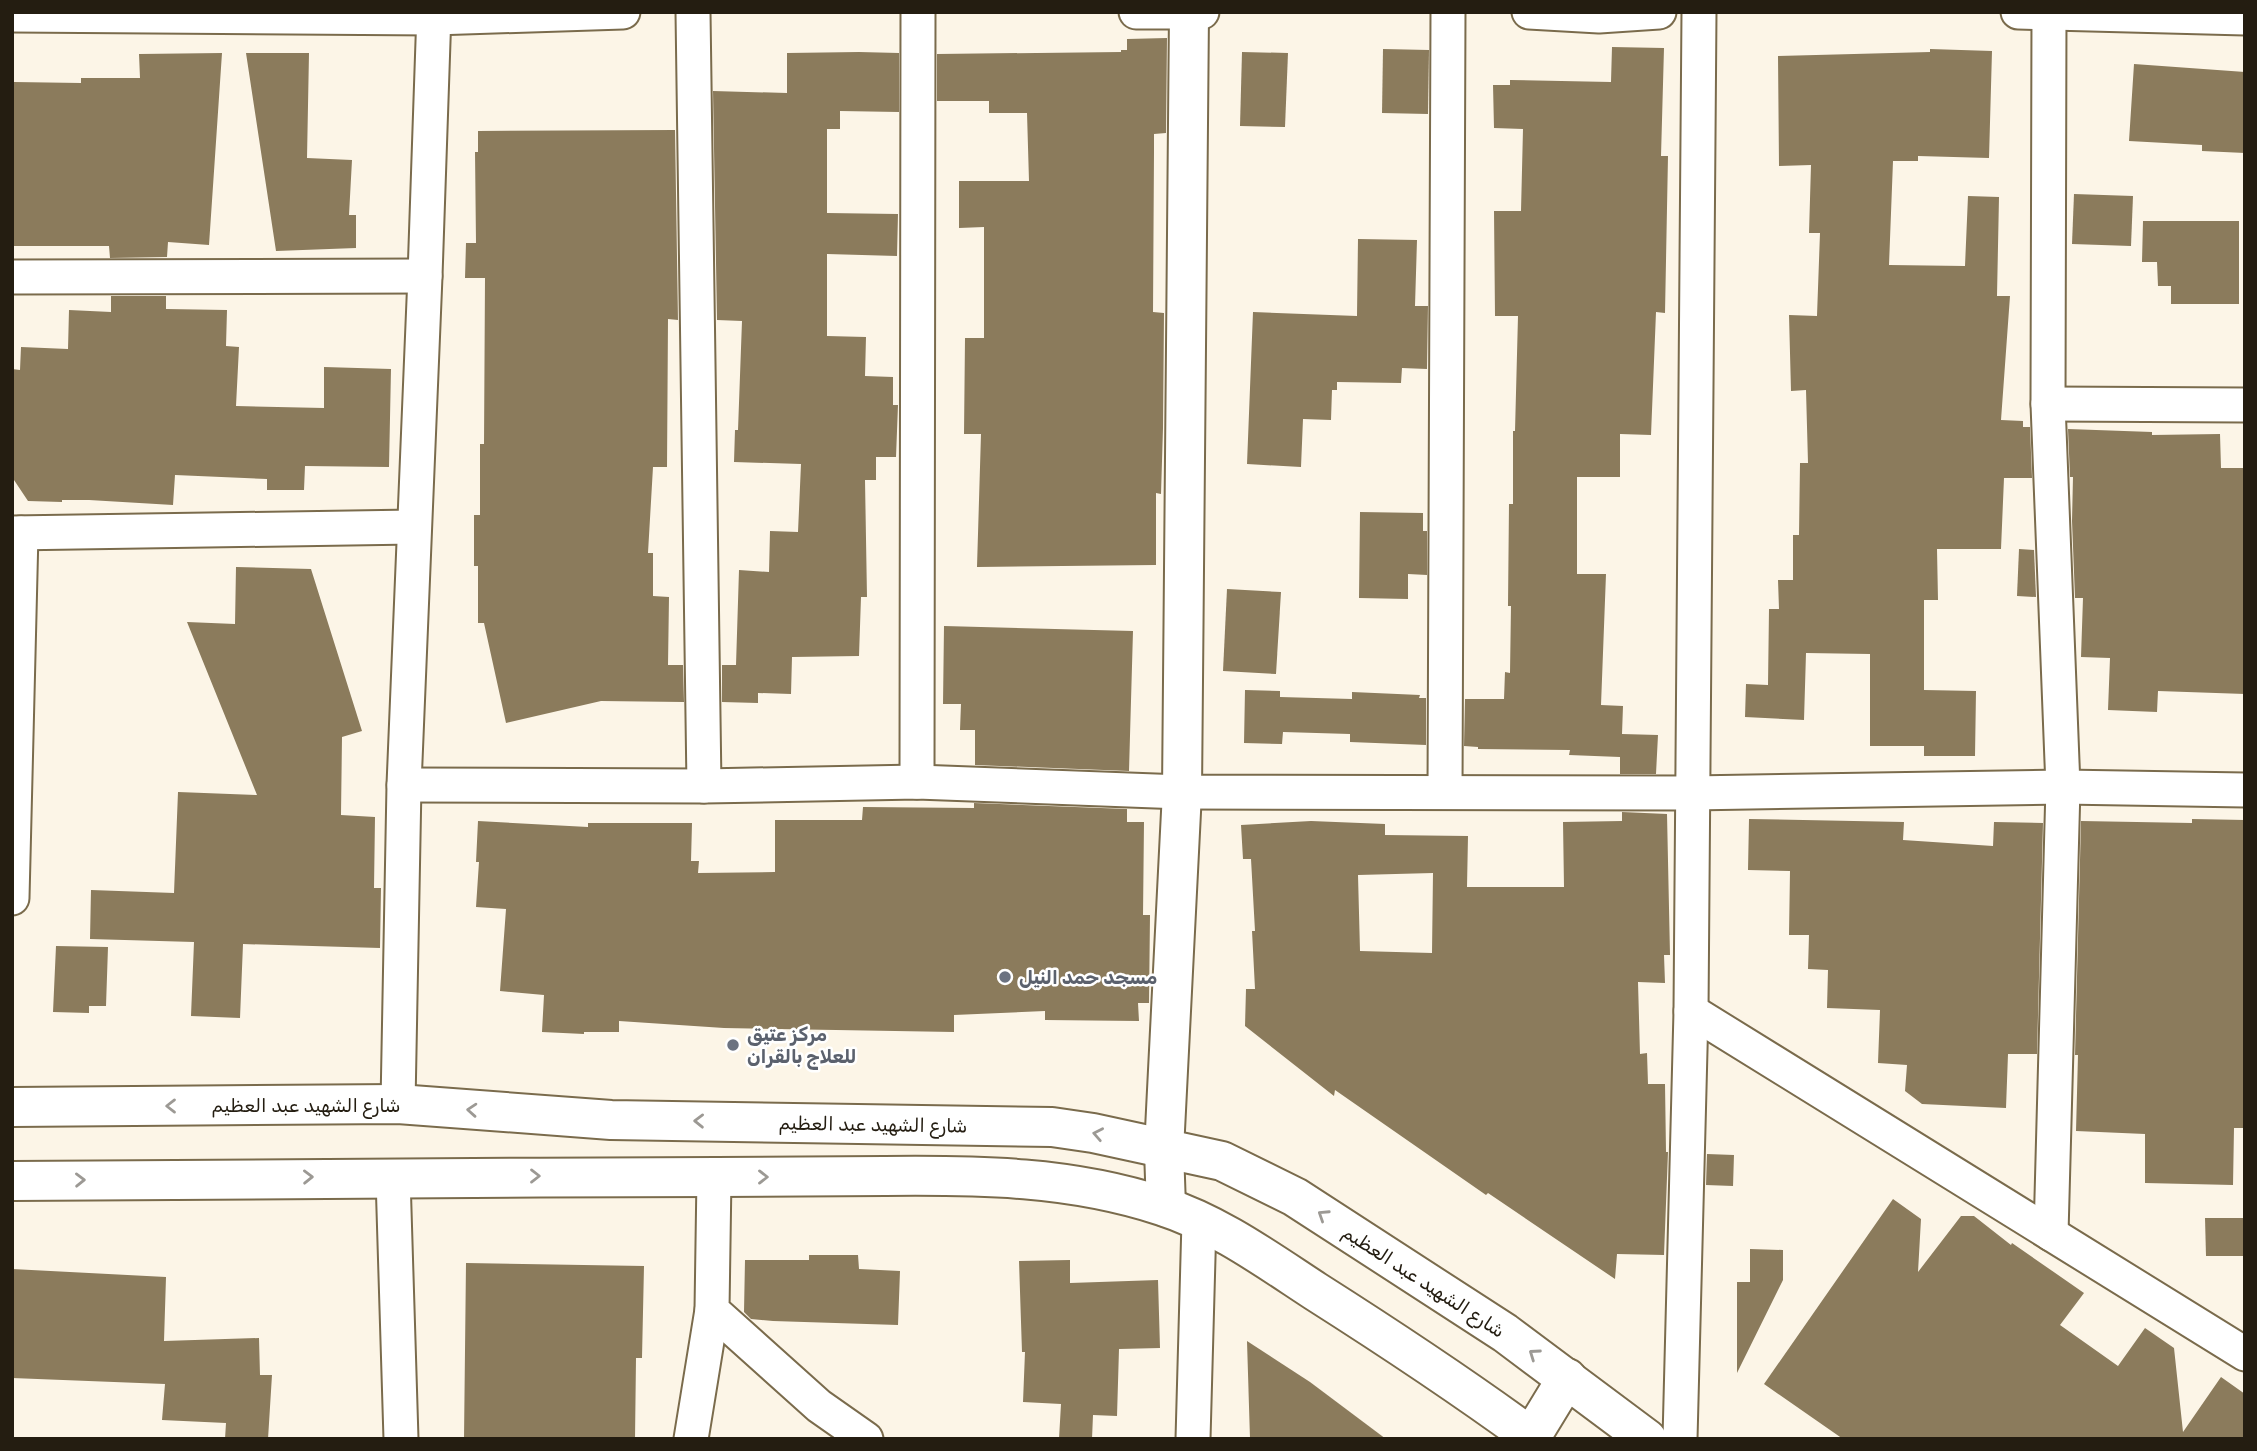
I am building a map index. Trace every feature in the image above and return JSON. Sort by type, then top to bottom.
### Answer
[{"type":"main road","points":[[1182,1214],[1164,1150],[1182,792],[1189,12]]},
{"type":"main road","name":"شارع الشهيد عبد العظيم","points":[[12,1107],[398,1104],[611,1120],[1052,1127],[1093,1133],[1222,1161],[1295,1197],[1505,1333],[1647,1439]]},
{"type":"main road","points":[[608,1176],[611,1120]]},
{"type":"main road","points":[[12,1181],[920,1175],[1016,1177],[1065,1182],[1115,1192],[1182,1214],[1258,1252],[1372,1326],[1533,1438],[1567,1378]]},
{"type":"street","points":[[12,15],[623,12]]},
{"type":"street","points":[[693,12],[704,786]]},
{"type":"street","points":[[917,782],[918,12]]},
{"type":"street","points":[[1136,12],[1202,12]]},
{"type":"street","points":[[1445,792],[1448,12]]},
{"type":"street","points":[[1529,12],[1599,16],[1659,12]]},
{"type":"street","points":[[1680,1439],[1691,1011],[1699,12]]},
{"type":"street","points":[[2018,12],[2245,18]]},
{"type":"street","points":[[2049,12],[2048,404],[2063,788],[2051,1234]]},
{"type":"street","points":[[398,1104],[404,785],[434,15]]},
{"type":"street","points":[[12,277],[425,276]]},
{"type":"street","points":[[2048,404],[2245,405]]},
{"type":"street","points":[[12,898],[17,533],[414,527]]},
{"type":"street","points":[[404,785],[704,786],[917,782],[1182,792],[1692,793],[2063,788],[2245,790]]},
{"type":"street","points":[[1691,1011],[2245,1354]]},
{"type":"street","points":[[393,1177],[401,1439]]},
{"type":"street","points":[[691,1439],[712,1310],[714,1177]]},
{"type":"street","points":[[1182,1214],[1193,1439]]},
{"type":"street","points":[[712,1310],[819,1406],[866,1439]]},
{"type":"building","points":[[1167,38],[1166,133],[1154,134],[1153,312],[1164,313],[1161,494],[1156,493],[1156,565],[977,567],[981,434],[964,434],[965,338],[984,338],[984,227],[959,228],[959,181],[1029,181],[1027,113],[989,113],[989,101],[937,101],[937,54],[1121,52],[1127,50],[1127,39]]},
{"type":"building","points":[[1612,47],[1664,48],[1661,156],[1668,156],[1665,313],[1656,312],[1651,435],[1620,434],[1620,477],[1577,477],[1577,574],[1606,574],[1601,705],[1623,706],[1622,734],[1658,735],[1656,774],[1620,774],[1620,757],[1569,755],[1570,750],[1478,749],[1464,746],[1465,699],[1504,699],[1505,672],[1510,673],[1509,504],[1513,504],[1518,316],[1495,316],[1494,211],[1521,211],[1523,129],[1494,128],[1493,85],[1510,85],[1510,80],[1611,82]]},
{"type":"building","points":[[1383,49],[1429,50],[1428,114],[1382,113]]},
{"type":"building","points":[[1930,49],[1992,51],[1989,158],[1918,156],[1918,161],[1893,161],[1889,265],[1965,266],[1968,196],[1999,197],[1997,296],[2010,296],[2001,420],[2023,421],[2023,427],[2030,427],[2032,478],[2004,478],[2001,549],[1937,549],[1938,600],[1924,600],[1924,690],[1976,691],[1975,756],[1924,756],[1924,746],[1870,746],[1870,654],[1806,653],[1804,720],[1745,717],[1746,684],[1768,685],[1769,609],[1779,609],[1778,580],[1793,580],[1793,535],[1799,535],[1800,463],[1808,463],[1806,390],[1791,391],[1789,315],[1817,316],[1820,233],[1809,233],[1811,165],[1779,166],[1778,56],[1930,52]]},
{"type":"building","points":[[1242,52],[1288,53],[1285,127],[1240,126]]},
{"type":"building","points":[[222,53],[209,245],[168,242],[167,257],[110,258],[109,246],[12,246],[14,82],[81,83],[81,78],[140,78],[139,54]]},
{"type":"building","points":[[246,53],[309,53],[307,158],[352,160],[349,215],[356,215],[356,248],[276,251]]},
{"type":"building","points":[[787,53],[899,53],[899,112],[840,111],[840,129],[827,129],[827,213],[898,214],[897,256],[827,254],[827,336],[866,337],[865,376],[893,377],[893,405],[898,405],[896,457],[876,457],[876,480],[865,480],[867,597],[861,597],[859,656],[792,657],[791,694],[758,693],[758,703],[722,702],[722,665],[736,665],[739,570],[769,572],[770,531],[798,532],[801,464],[734,462],[735,430],[738,430],[742,321],[717,320],[713,91],[787,93]]},
{"type":"building","points":[[2134,64],[2245,72],[2245,153],[2202,151],[2202,145],[2129,141]]},
{"type":"building","points":[[675,130],[678,320],[668,319],[667,467],[653,467],[648,553],[653,553],[653,596],[669,597],[668,665],[683,665],[684,702],[601,701],[506,723],[484,623],[478,623],[478,566],[474,566],[474,515],[480,515],[480,444],[484,444],[485,278],[465,278],[466,243],[476,243],[475,152],[478,152],[478,131]]},
{"type":"building","points":[[2074,194],[2133,196],[2131,246],[2072,244]]},
{"type":"building","points":[[2143,221],[2239,221],[2239,304],[2171,304],[2171,286],[2158,286],[2157,262],[2142,262]]},
{"type":"building","points":[[1358,239],[1417,240],[1415,306],[1428,306],[1427,369],[1402,368],[1401,383],[1337,382],[1337,390],[1332,390],[1331,420],[1303,419],[1301,467],[1247,464],[1253,312],[1357,316]]},
{"type":"building","points":[[111,296],[166,296],[166,309],[227,310],[226,346],[239,347],[236,406],[324,408],[324,367],[391,369],[389,467],[305,466],[304,490],[267,490],[267,479],[175,475],[173,505],[89,500],[28,501],[12,477],[12,369],[20,370],[21,347],[68,349],[69,310],[111,312]]},
{"type":"building","points":[[2068,429],[2152,432],[2152,435],[2220,434],[2221,468],[2245,468],[2245,694],[2158,691],[2157,712],[2108,710],[2110,658],[2081,657],[2083,598],[2075,598],[2073,477],[2070,477]]},
{"type":"building","points":[[1360,512],[1423,513],[1423,531],[1427,531],[1427,575],[1408,574],[1408,599],[1359,598]]},
{"type":"building","points":[[2019,549],[2034,550],[2036,597],[2017,596]]},
{"type":"building","points":[[236,567],[311,569],[362,731],[342,737],[341,815],[375,817],[374,888],[381,888],[380,948],[243,944],[240,1018],[191,1016],[194,942],[90,939],[91,890],[174,893],[178,792],[257,795],[187,622],[235,624]]},
{"type":"building","points":[[1227,589],[1281,592],[1276,674],[1223,671]]},
{"type":"building","points":[[944,626],[1133,631],[1129,771],[975,765],[975,730],[960,730],[961,704],[943,704]]},
{"type":"building","points":[[1245,690],[1280,691],[1280,697],[1352,699],[1352,692],[1420,695],[1419,698],[1426,698],[1426,745],[1350,742],[1350,734],[1283,732],[1282,744],[1244,743]]},
{"type":"building","points":[[974,803],[1127,809],[1127,822],[1144,822],[1143,915],[1150,915],[1149,1003],[1138,1003],[1139,1021],[1045,1020],[1045,1011],[954,1015],[954,1032],[724,1028],[619,1021],[619,1032],[584,1034],[542,1032],[544,995],[500,991],[506,909],[476,907],[478,821],[588,827],[588,823],[692,823],[691,861],[699,861],[698,873],[775,872],[775,820],[862,820],[863,807],[974,808]]},
{"type":"building","points":[[1622,812],[1667,814],[1670,955],[1664,955],[1665,983],[1638,982],[1640,1054],[1647,1053],[1648,1084],[1665,1084],[1668,1152],[1664,1255],[1617,1254],[1615,1279],[1488,1193],[1486,1195],[1335,1090],[1334,1096],[1245,1026],[1246,989],[1255,989],[1252,931],[1255,931],[1251,859],[1243,859],[1241,825],[1311,821],[1385,824],[1385,835],[1468,836],[1467,887],[1564,887],[1563,822],[1622,821]],"holes":[[[1433,873],[1432,953],[1360,951],[1358,875]]]},
{"type":"building","points":[[1749,819],[1904,822],[1903,840],[1993,846],[1994,822],[2043,823],[2037,1054],[2008,1054],[2006,1108],[1922,1104],[1905,1091],[1907,1065],[1878,1063],[1880,1010],[1827,1008],[1828,970],[1808,969],[1809,935],[1789,935],[1790,871],[1748,870]]},
{"type":"building","points":[[2192,819],[2245,820],[2245,1128],[2234,1128],[2233,1185],[2145,1183],[2145,1134],[2076,1131],[2078,1055],[2075,1055],[2081,821],[2192,823]]},
{"type":"building","points":[[56,946],[108,947],[106,1006],[89,1006],[89,1013],[53,1012]]},
{"type":"building","points":[[1707,1154],[1734,1155],[1733,1186],[1706,1185]]},
{"type":"building","points":[[1893,1199],[1921,1219],[1918,1272],[1961,1216],[1974,1216],[2011,1245],[2012,1243],[2084,1293],[2060,1325],[2118,1366],[2145,1328],[2174,1348],[2183,1432],[2221,1377],[2245,1394],[2245,1439],[1843,1439],[1764,1384]]},
{"type":"building","points":[[2205,1218],[2245,1218],[2245,1256],[2206,1256]]},
{"type":"building","points":[[1750,1249],[1783,1250],[1783,1280],[1737,1373],[1737,1282],[1750,1282]]},
{"type":"building","points":[[809,1255],[858,1255],[859,1269],[900,1271],[898,1325],[773,1321],[751,1319],[744,1312],[745,1260],[809,1260]]},
{"type":"building","points":[[1070,1260],[1070,1283],[1158,1280],[1160,1348],[1119,1349],[1117,1416],[1093,1415],[1092,1439],[1059,1439],[1061,1404],[1023,1402],[1025,1352],[1022,1352],[1019,1261]]},
{"type":"building","points":[[466,1263],[644,1266],[642,1358],[636,1358],[635,1439],[464,1439]]},
{"type":"building","points":[[12,1269],[166,1277],[164,1341],[259,1338],[260,1375],[272,1375],[268,1439],[225,1439],[226,1423],[162,1420],[165,1384],[12,1378]]},
{"type":"building","points":[[1247,1341],[1310,1382],[1386,1439],[1250,1439]]},
{"type":"place","name":"مسجد حمد النيل","points":[[1005,977]]},
{"type":"place","name":"مركز عتيق للعلاج بالقران","points":[[733,1045]]}]
